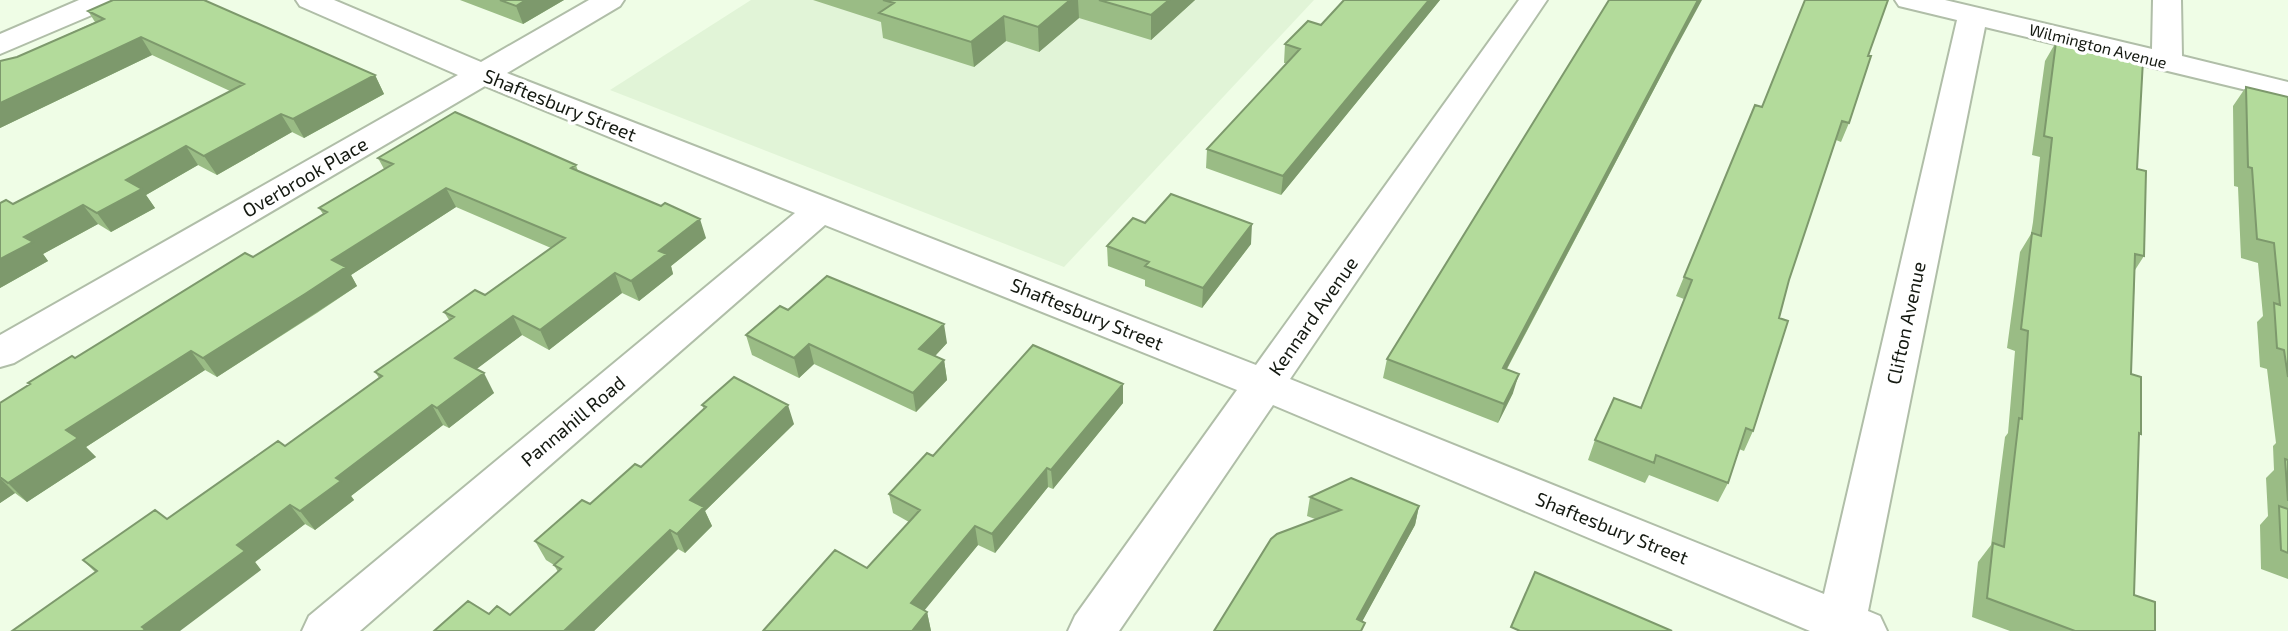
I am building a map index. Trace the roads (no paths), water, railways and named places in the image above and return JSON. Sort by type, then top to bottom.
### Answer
[{"type":"street","points":[[0,45],[103,0]]},
{"type":"street","name":"Shaftesbury Street","points":[[310,0],[484,74],[820,210],[1265,385],[1848,628]]},
{"type":"street","name":"Overbrook Place","points":[[0,353],[610,0]]},
{"type":"street","name":"Kennard Avenue","points":[[1092,631],[1533,0]]},
{"type":"street","name":"Wilmington Avenue","points":[[1909,0],[2288,91]]},
{"type":"street","points":[[2167,0],[2167,62]]},
{"type":"street","name":"Clifton Avenue","points":[[1848,628],[1951,8]]},
{"type":"street","name":"Pannahill Road","points":[[326,631],[820,210]]}]
